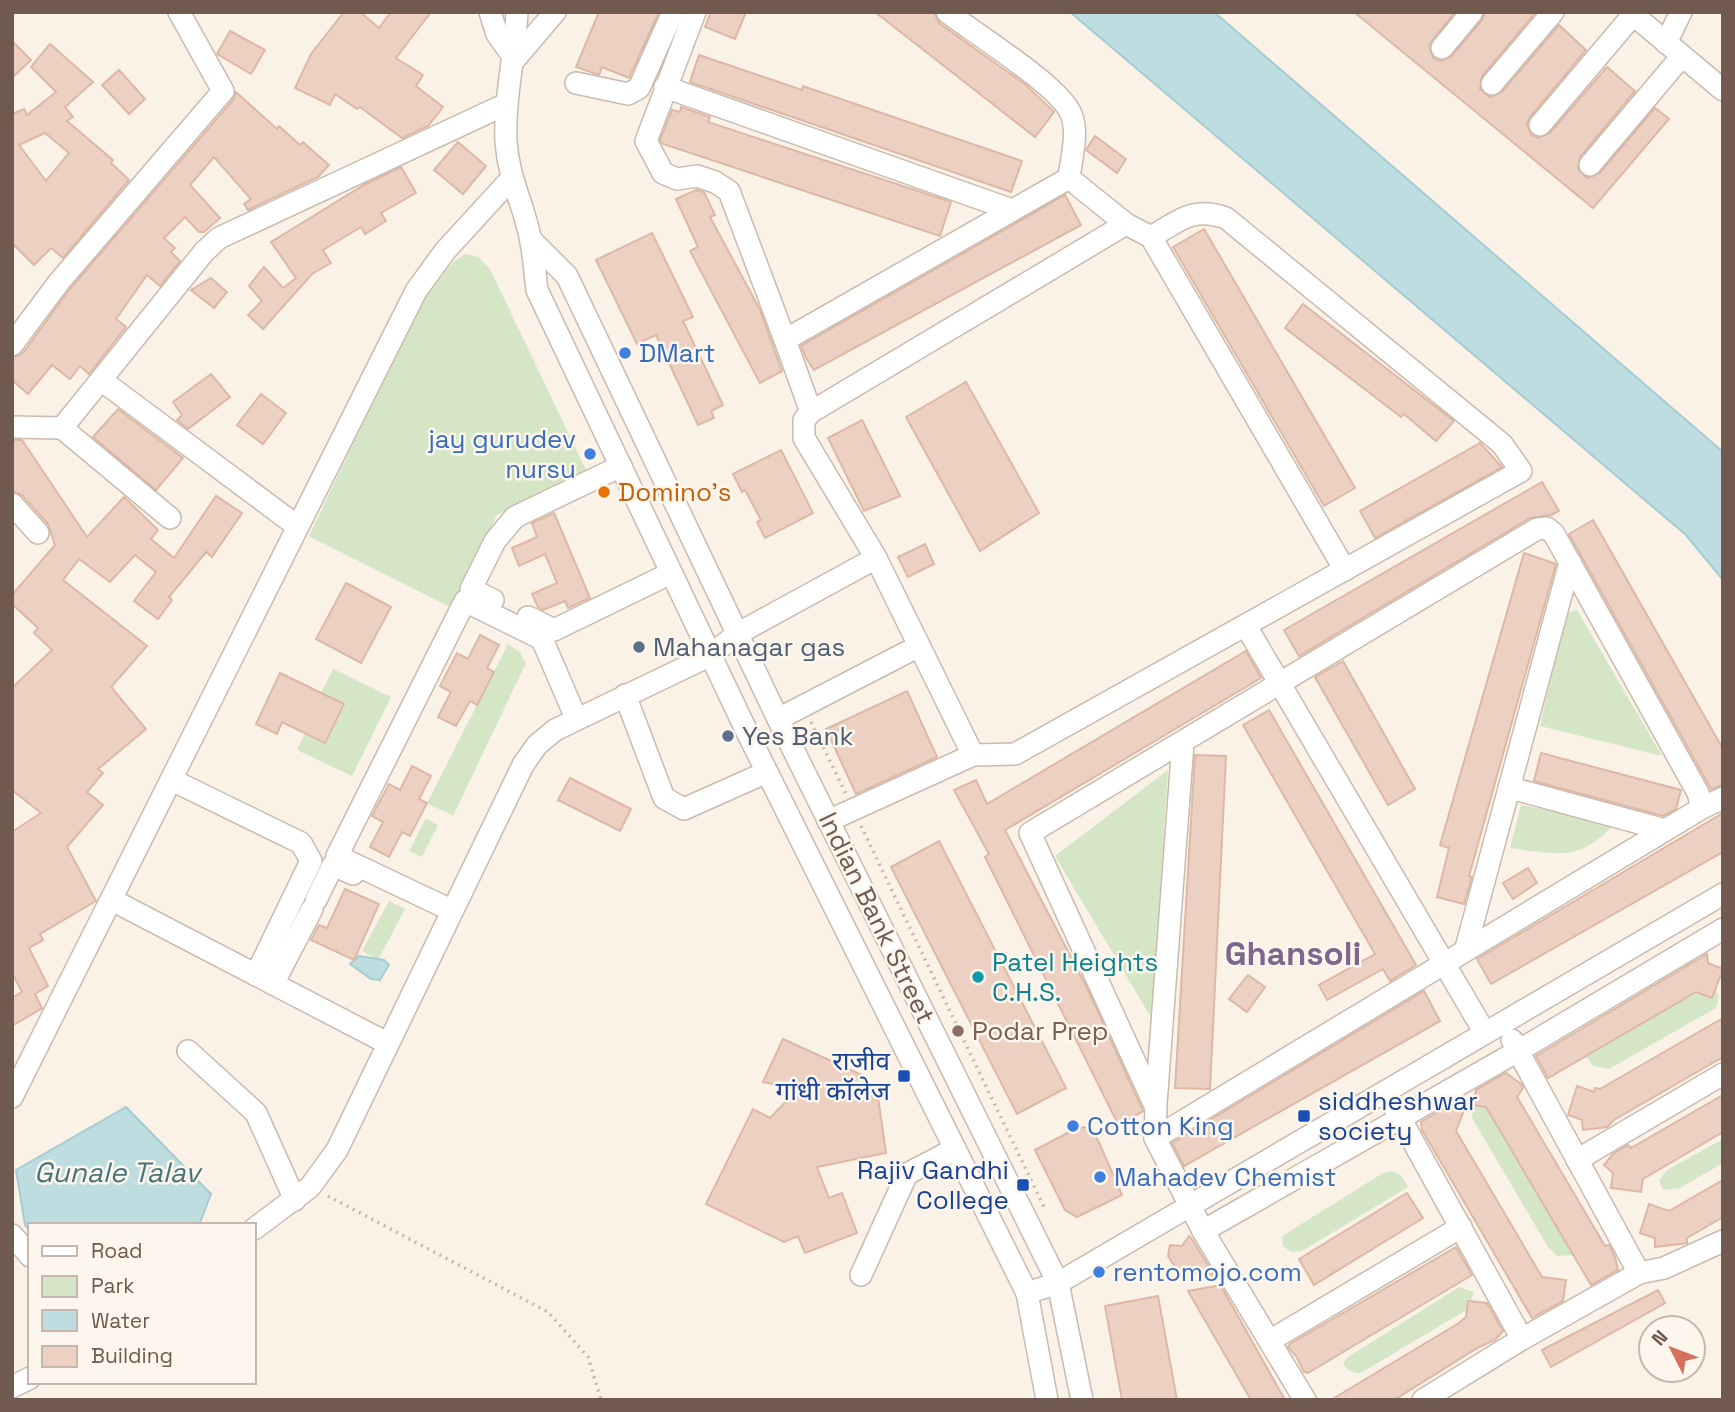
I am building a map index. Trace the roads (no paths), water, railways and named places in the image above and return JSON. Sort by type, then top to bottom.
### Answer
[{"type":"street","points":[[12,345],[59,282],[223,91],[179,12]]},
{"type":"street","points":[[491,12],[497,34],[515,59]]},
{"type":"street","points":[[517,12],[515,59],[506,104],[510,180],[531,240]]},
{"type":"street","points":[[515,59],[555,12]]},
{"type":"street","points":[[576,83],[628,94],[639,88],[673,12]]},
{"type":"street","points":[[695,12],[646,141],[663,173],[677,179],[697,176],[715,182],[729,191],[811,411]]},
{"type":"street","points":[[947,12],[1053,92],[1072,114],[1074,144],[1069,178]]},
{"type":"street","points":[[1442,48],[1472,12]]},
{"type":"street","points":[[1492,84],[1553,12]]},
{"type":"street","points":[[1590,165],[1674,49],[1681,12]]},
{"type":"street","points":[[1540,125],[1632,13],[1723,90]]},
{"type":"street","points":[[665,87],[1012,210]]},
{"type":"street","points":[[62,428],[204,252],[219,238],[506,104]]},
{"type":"street","points":[[785,340],[1069,178]]},
{"type":"street","points":[[1069,178],[1126,224],[1151,237],[1345,570]]},
{"type":"street","points":[[12,1097],[415,291],[445,251],[510,180]]},
{"type":"street","points":[[828,821],[973,755],[1015,754],[1521,471],[1502,444],[1226,218],[1210,212],[1195,212],[1151,237]]},
{"type":"street","points":[[973,755],[876,558],[804,438],[804,420],[811,411],[1126,224]]},
{"type":"street","name":"Indian Bank Street","points":[[531,240],[537,290],[767,772],[1027,1293],[1046,1400]]},
{"type":"street","name":"Indian Bank Street","points":[[531,240],[567,276],[778,719],[1058,1283],[1082,1400]]},
{"type":"street","points":[[101,380],[297,526]]},
{"type":"street","points":[[12,427],[62,428],[170,518]]},
{"type":"street","points":[[621,466],[514,517],[495,541],[471,589],[554,629],[671,573]]},
{"type":"street","points":[[12,504],[38,533]]},
{"type":"street","points":[[1156,1108],[1030,834],[1537,529],[1547,528],[1554,534],[1698,793],[1702,808]]},
{"type":"street","points":[[256,1228],[303,1194],[337,1150],[523,765],[537,745],[576,718],[711,655],[737,634],[876,558]]},
{"type":"street","points":[[1466,948],[1570,562]]},
{"type":"street","points":[[449,916],[337,856],[465,601],[542,639],[576,718]]},
{"type":"street","points":[[1246,626],[1445,964],[1494,1028],[1518,1051],[1639,1273]]},
{"type":"street","points":[[778,719],[919,646]]},
{"type":"street","points":[[625,695],[664,798],[670,804],[684,809],[767,772]]},
{"type":"street","points":[[1183,743],[1155,1138],[1203,1231],[1305,1400]]},
{"type":"street","points":[[172,780],[301,843],[311,861],[264,980]]},
{"type":"street","points":[[1511,788],[1665,830]]},
{"type":"street","points":[[1155,1138],[1445,964],[1466,948],[1723,798]]},
{"type":"street","points":[[264,980],[314,904],[333,865],[449,916]]},
{"type":"street","points":[[1027,1293],[1058,1283],[1714,899],[1722,931],[1203,1231]]},
{"type":"street","points":[[112,900],[387,1043]]},
{"type":"street","points":[[188,1051],[256,1113],[303,1194]]},
{"type":"street","points":[[1577,1160],[1723,1074]]},
{"type":"street","points":[[1386,1091],[1522,1339]]},
{"type":"street","points":[[860,1275],[907,1174],[955,1149]]},
{"type":"street","points":[[1271,1340],[1461,1227]]},
{"type":"street","points":[[12,1235],[28,1254]]},
{"type":"street","points":[[1423,1400],[1522,1339],[1639,1273],[1664,1268],[1723,1241]]},
{"type":"street","points":[[12,1387],[28,1379]]},
{"type":"water","points":[[1070,12],[1214,12],[1723,452],[1723,580],[1686,535]]},
{"type":"water","points":[[359,956],[384,960],[389,965],[380,980],[371,979],[350,964]]},
{"type":"water","name":"Gunale Talav","points":[[126,1107],[211,1194],[200,1223],[28,1223],[28,1229],[25,1225],[16,1170]]},
{"type":"place","name":"DMart","points":[[625,353]]},
{"type":"place","name":"jay gurudev nursu","points":[[590,454]]},
{"type":"place","name":"Domino's","points":[[604,492]]},
{"type":"place","name":"Mahanagar gas","points":[[639,647]]},
{"type":"place","name":"Yes Bank","points":[[728,736]]},
{"type":"place","name":"Patel Heights C.H.S.","points":[[978,977]]},
{"type":"place","name":"Podar Prep","points":[[958,1031]]},
{"type":"place","name":"राजीव गांधी कॉलेज","points":[[904,1076]]},
{"type":"place","name":"siddheshwar society","points":[[1304,1116]]},
{"type":"place","name":"Cotton King","points":[[1073,1126]]},
{"type":"place","name":"Mahadev Chemist","points":[[1100,1177]]},
{"type":"place","name":"Rajiv Gandhi College","points":[[1023,1185]]},
{"type":"place","name":"rentomojo.com","points":[[1099,1272]]},
{"type":"district","name":"Ghansoli","points":[[1293,954]]}]
